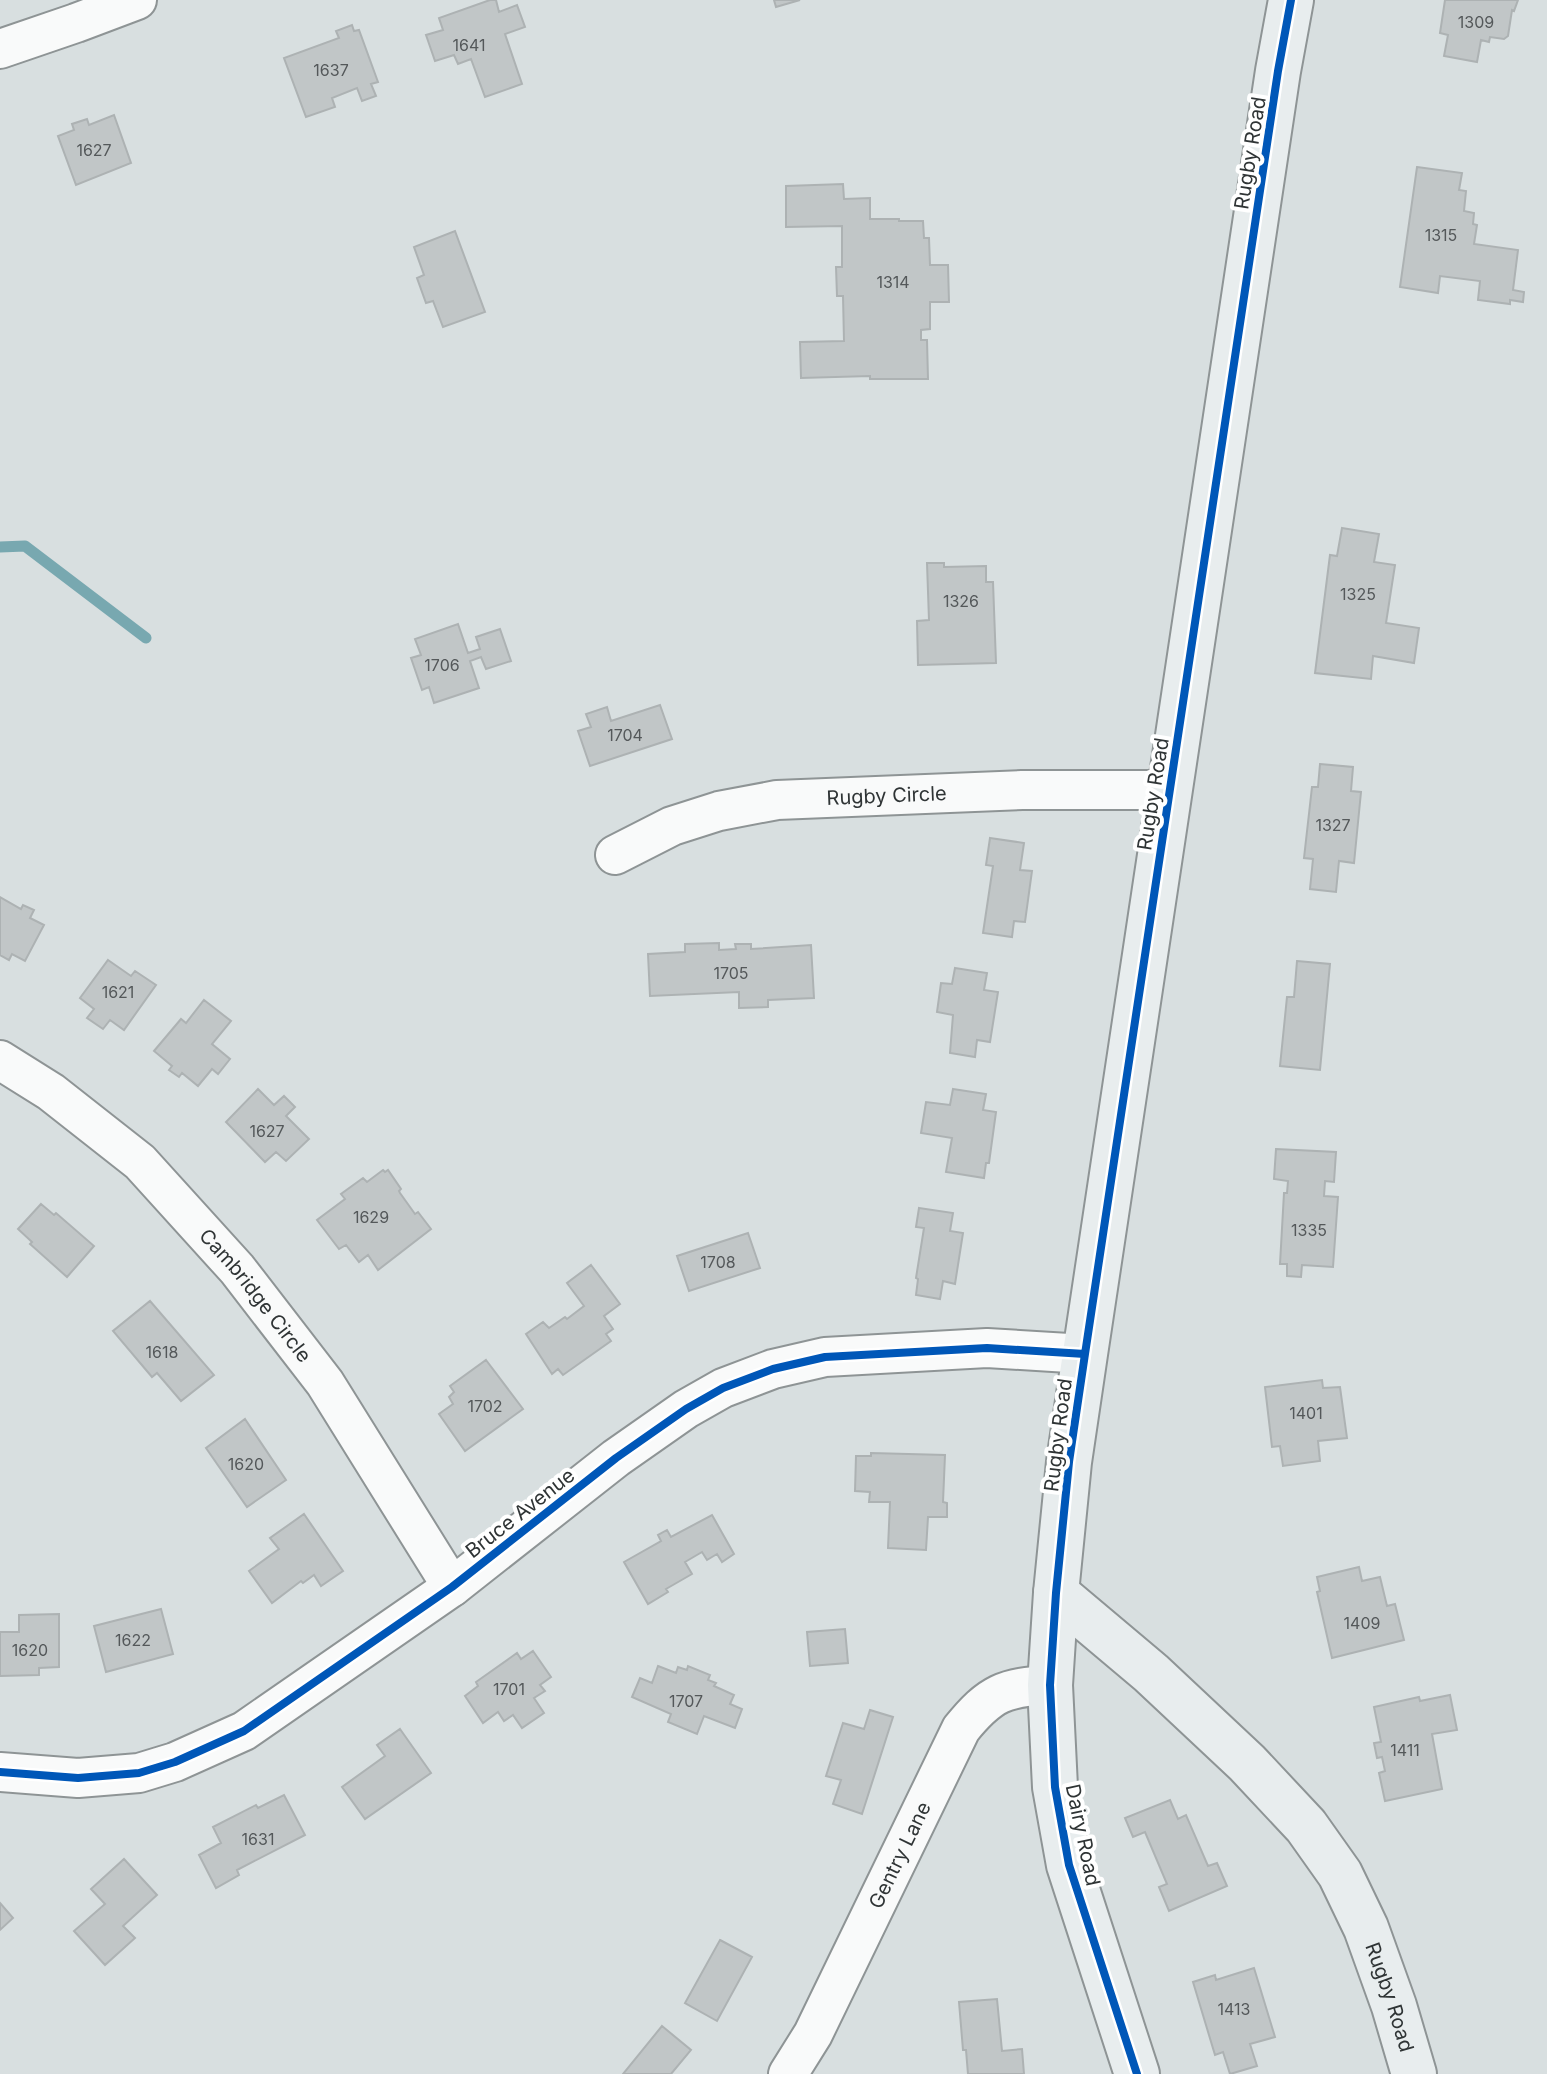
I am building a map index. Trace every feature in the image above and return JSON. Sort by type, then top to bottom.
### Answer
[{"type":"street","points":[[0,49],[137,0]]},
{"type":"street","name":"Rugby Road","points":[[1291,0],[1069,1462],[1056,1593],[1162,1683],[1247,1763],[1306,1826],[1340,1874],[1366,1928],[1414,2074]]},
{"type":"street","name":"Rugby Circle","points":[[615,855],[672,826],[719,811],[777,800],[1022,790],[1169,790]]},
{"type":"street","name":"Cambridge Circle","points":[[0,1060],[51,1092],[140,1162],[237,1269],[325,1383],[452,1587]]},
{"type":"street","name":"Bruce Avenue","points":[[0,1772],[78,1778],[139,1773],[175,1762],[244,1731],[452,1587],[616,1458],[686,1409],[723,1388],[773,1369],[825,1357],[987,1348],[1085,1354]]},
{"type":"street","name":"Dairy Road","points":[[1056,1593],[1050,1685],[1055,1787],[1069,1865],[1137,2074]]},
{"type":"street","name":"Gentry Lane","points":[[788,2074],[813,2034],[961,1729],[978,1707],[997,1695],[1021,1686],[1050,1685]]},
{"type":"building","points":[[496,0],[499,12],[517,5],[525,27],[505,34],[522,84],[485,97],[471,59],[458,64],[454,55],[435,61],[426,35],[443,30],[439,18]]},
{"type":"building","points":[[774,0],[800,0],[776,7]]},
{"type":"building","points":[[1445,0],[1518,0],[1512,10],[1508,36],[1504,39],[1490,37],[1489,42],[1481,40],[1477,62],[1444,56],[1448,35],[1440,33]]},
{"type":"building","points":[[352,25],[354,31],[359,30],[378,82],[371,84],[376,96],[362,101],[357,88],[332,98],[335,107],[306,117],[284,58],[339,38],[336,31]]},
{"type":"building","points":[[114,115],[131,163],[76,185],[58,136],[74,130],[72,124],[87,119],[89,125]]},
{"type":"building","points":[[1417,167],[1462,173],[1459,190],[1466,191],[1464,211],[1474,213],[1473,224],[1477,225],[1474,244],[1518,250],[1513,290],[1524,292],[1523,302],[1510,300],[1510,304],[1478,300],[1480,281],[1440,276],[1438,293],[1400,287]]},
{"type":"building","points":[[843,184],[844,199],[870,198],[870,219],[923,221],[924,238],[929,238],[930,265],[948,265],[949,302],[930,302],[930,329],[921,330],[921,340],[927,340],[928,379],[870,379],[870,376],[801,378],[800,342],[844,341],[843,296],[837,296],[836,267],[842,267],[842,226],[786,227],[786,186]]},
{"type":"building","points":[[455,231],[485,312],[443,327],[433,301],[426,303],[417,278],[424,275],[414,247]]},
{"type":"building","points":[[1342,528],[1379,534],[1374,562],[1395,565],[1386,623],[1419,628],[1414,663],[1373,656],[1371,679],[1315,673],[1330,555],[1337,556]]},
{"type":"building","points":[[927,563],[944,563],[944,567],[986,566],[986,582],[993,582],[996,663],[918,665],[917,621],[929,620]]},
{"type":"building","points":[[458,624],[468,653],[480,649],[476,637],[500,629],[511,661],[486,669],[481,657],[470,661],[479,688],[434,703],[429,687],[422,690],[411,658],[421,655],[415,639]]},
{"type":"building","points":[[660,705],[672,739],[590,766],[578,731],[591,727],[586,714],[607,707],[611,721]]},
{"type":"building","points":[[1320,764],[1353,767],[1351,791],[1361,792],[1354,863],[1339,861],[1336,892],[1310,889],[1313,859],[1304,858],[1312,787],[1318,787]]},
{"type":"building","points":[[990,838],[1024,843],[1020,870],[1032,871],[1025,922],[1014,921],[1012,937],[983,933],[993,866],[986,865]]},
{"type":"building","points":[[0,897],[21,909],[23,905],[34,910],[30,918],[44,925],[25,961],[12,954],[9,960],[0,955]]},
{"type":"building","points":[[719,943],[719,950],[736,949],[735,944],[751,944],[751,949],[811,945],[814,998],[768,1000],[768,1007],[739,1008],[739,992],[650,996],[648,954],[685,952],[685,944]]},
{"type":"building","points":[[108,960],[131,976],[135,971],[156,985],[124,1030],[110,1020],[103,1029],[87,1018],[94,1009],[80,998]]},
{"type":"building","points":[[1297,961],[1330,964],[1320,1070],[1280,1066],[1287,997],[1294,997]]},
{"type":"building","points":[[955,968],[987,973],[984,990],[998,992],[990,1042],[977,1040],[975,1057],[950,1053],[953,1015],[937,1012],[941,983],[952,984]]},
{"type":"building","points":[[204,1000],[231,1021],[212,1044],[230,1059],[218,1074],[212,1069],[198,1086],[182,1073],[179,1077],[169,1070],[172,1066],[154,1051],[181,1019],[186,1023]]},
{"type":"building","points":[[258,1089],[274,1105],[284,1096],[295,1107],[286,1116],[309,1139],[286,1161],[276,1152],[265,1162],[226,1122]]},
{"type":"building","points":[[953,1089],[986,1094],[983,1110],[996,1112],[984,1178],[946,1172],[952,1138],[921,1133],[926,1102],[950,1105]]},
{"type":"building","points":[[1276,1149],[1336,1152],[1334,1182],[1325,1181],[1324,1196],[1338,1197],[1333,1267],[1302,1265],[1301,1277],[1287,1276],[1287,1264],[1280,1264],[1284,1193],[1287,1193],[1288,1181],[1274,1179]]},
{"type":"building","points":[[383,1170],[388,1170],[415,1214],[418,1212],[431,1229],[378,1270],[368,1255],[359,1262],[346,1245],[339,1249],[317,1220],[345,1199],[341,1194],[363,1178],[367,1182]]},
{"type":"building","points":[[41,1204],[94,1246],[67,1277],[18,1229]]},
{"type":"building","points":[[919,1208],[953,1213],[950,1231],[963,1233],[955,1284],[943,1281],[940,1299],[916,1295],[924,1228],[916,1227]]},
{"type":"building","points":[[748,1233],[760,1268],[689,1291],[677,1256]]},
{"type":"building","points":[[591,1265],[620,1304],[604,1316],[613,1329],[606,1334],[611,1341],[563,1375],[558,1369],[552,1374],[526,1334],[543,1322],[549,1328],[584,1306],[567,1283]]},
{"type":"building","points":[[150,1301],[214,1375],[181,1401],[157,1373],[152,1377],[113,1331]]},
{"type":"building","points":[[486,1360],[523,1409],[465,1451],[439,1414],[453,1404],[449,1397],[454,1392],[450,1386]]},
{"type":"building","points":[[1322,1380],[1323,1388],[1340,1387],[1347,1438],[1318,1441],[1320,1461],[1283,1466],[1280,1446],[1272,1447],[1265,1387]]},
{"type":"building","points":[[245,1419],[286,1480],[247,1507],[206,1448]]},
{"type":"building","points":[[871,1453],[945,1455],[943,1502],[947,1503],[947,1517],[928,1517],[926,1550],[888,1548],[890,1502],[869,1502],[870,1492],[855,1491],[856,1456],[871,1456]]},
{"type":"building","points":[[304,1514],[343,1571],[321,1586],[314,1575],[272,1603],[249,1571],[279,1549],[270,1538]]},
{"type":"building","points":[[712,1515],[734,1554],[722,1562],[717,1554],[707,1560],[702,1552],[685,1562],[692,1574],[648,1604],[624,1562],[661,1541],[658,1535],[667,1530],[671,1537]]},
{"type":"building","points":[[1359,1567],[1362,1581],[1380,1577],[1387,1606],[1395,1604],[1404,1640],[1332,1658],[1317,1592],[1320,1591],[1317,1577]]},
{"type":"building","points":[[161,1609],[173,1654],[106,1672],[94,1626]]},
{"type":"building","points":[[59,1614],[59,1667],[39,1668],[39,1675],[0,1676],[0,1632],[19,1632],[19,1615]]},
{"type":"building","points":[[845,1629],[848,1663],[810,1666],[807,1632]]},
{"type":"building","points":[[533,1651],[551,1677],[540,1685],[545,1691],[534,1698],[544,1713],[522,1728],[513,1715],[504,1721],[498,1712],[483,1723],[465,1696],[478,1686],[476,1682],[517,1653],[521,1659]]},
{"type":"building","points":[[658,1666],[676,1673],[678,1667],[687,1670],[688,1666],[710,1675],[708,1680],[716,1683],[714,1686],[734,1695],[730,1704],[742,1709],[735,1728],[704,1716],[697,1734],[668,1722],[671,1714],[632,1697],[640,1678],[652,1683]]},
{"type":"building","points":[[1450,1695],[1457,1730],[1432,1734],[1442,1789],[1385,1801],[1379,1773],[1385,1771],[1382,1757],[1377,1758],[1374,1743],[1381,1742],[1374,1707],[1419,1697],[1420,1701]]},
{"type":"building","points":[[870,1710],[893,1717],[862,1814],[833,1804],[841,1780],[826,1776],[843,1723],[864,1729]]},
{"type":"building","points":[[400,1729],[431,1773],[365,1819],[342,1787],[385,1756],[377,1745]]},
{"type":"building","points":[[284,1795],[305,1835],[237,1870],[239,1875],[216,1888],[199,1855],[221,1843],[213,1827]]},
{"type":"building","points":[[1170,1800],[1178,1819],[1186,1815],[1208,1866],[1217,1863],[1227,1886],[1169,1911],[1159,1887],[1167,1884],[1145,1832],[1133,1837],[1125,1818]]},
{"type":"building","points":[[124,1859],[157,1895],[123,1926],[135,1938],[105,1965],[74,1931],[105,1904],[91,1889]]},
{"type":"building","points":[[0,1903],[13,1918],[0,1930]]},
{"type":"building","points":[[720,1940],[752,1957],[717,2021],[685,2003]]},
{"type":"building","points":[[1254,1968],[1275,2037],[1250,2044],[1257,2066],[1230,2074],[1223,2052],[1215,2055],[1193,1982],[1215,1975],[1216,1980]]},
{"type":"building","points":[[997,1999],[1002,2051],[1022,2049],[1024,2074],[968,2074],[959,2002]]},
{"type":"building","points":[[662,2026],[691,2050],[671,2074],[623,2074]]},
{"type":"waterway","points":[[0,547],[25,546],[146,638]]},
{"type":"cycle path","points":[[1137,2074],[1069,1865],[1055,1787],[1050,1685],[1056,1593],[1069,1462],[1291,0]]},
{"type":"cycle path","points":[[0,1772],[78,1778],[139,1773],[175,1762],[244,1731],[452,1587],[616,1458],[686,1409],[723,1388],[773,1369],[825,1357],[987,1348],[1085,1354]]}]
